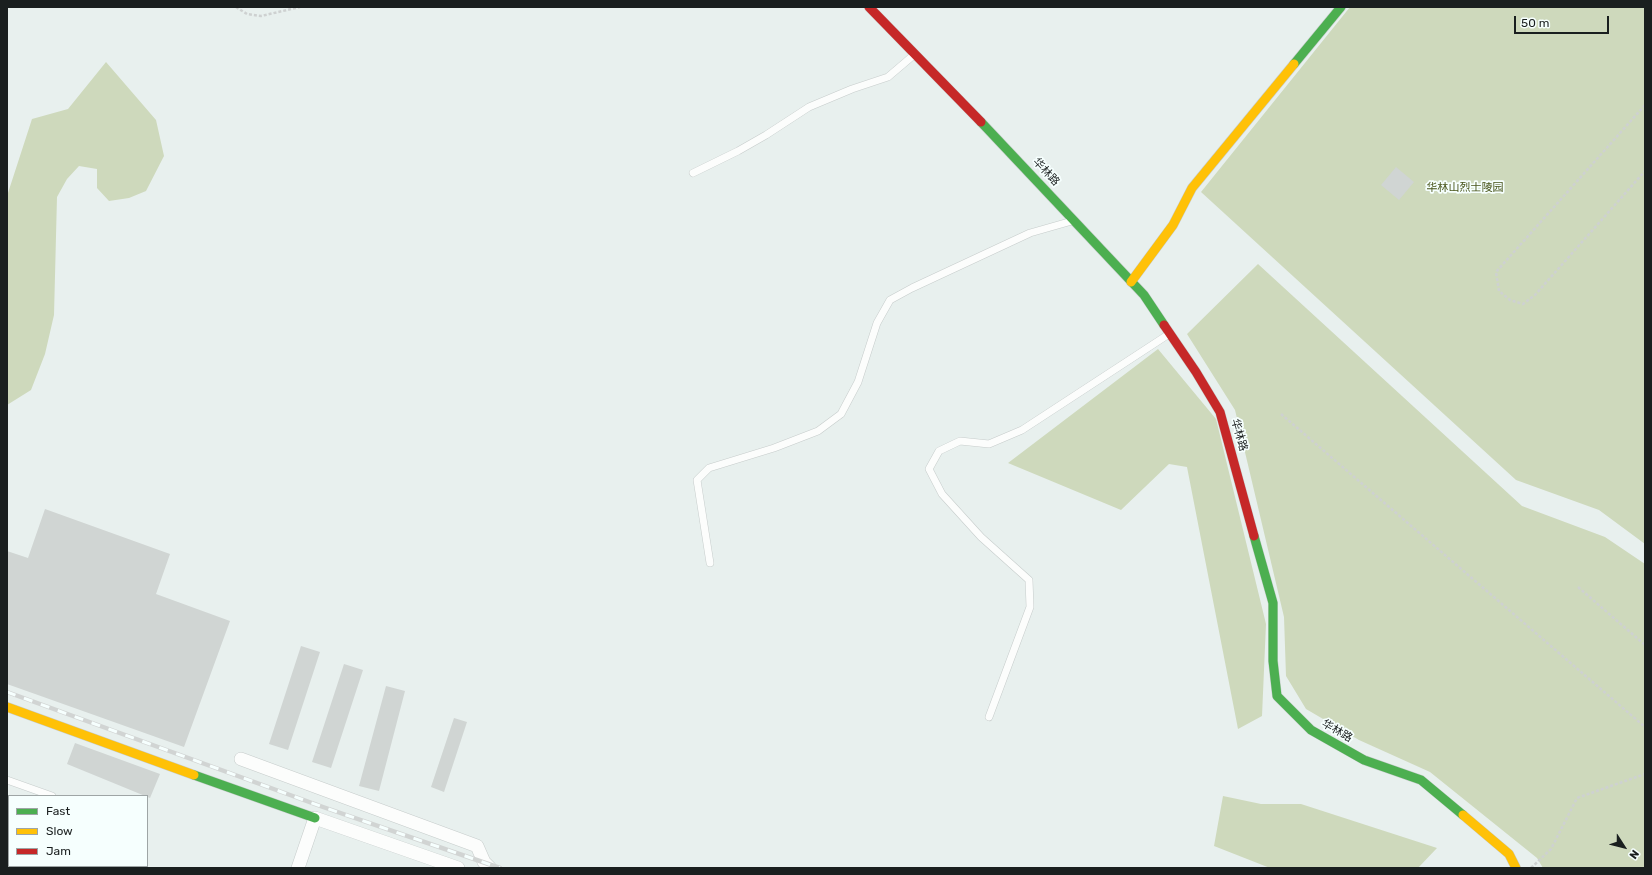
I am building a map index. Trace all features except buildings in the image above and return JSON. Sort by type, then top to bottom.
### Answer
[{"type":"street","name":"华林路","points":[[869,7],[1022,164],[1144,296],[1196,372],[1220,412],[1273,603],[1273,661],[1277,696],[1311,730],[1364,760],[1422,780],[1509,854],[1516,868]]},
{"type":"street","points":[[1131,282],[1173,225],[1192,188],[1341,7]]},
{"type":"street","points":[[7,707],[458,868]]},
{"type":"street","points":[[241,758],[477,846],[484,862],[490,868]]},
{"type":"street","points":[[298,868],[315,818]]},
{"type":"lane","points":[[693,173],[745,147],[809,107],[852,89],[888,77],[915,53]]},
{"type":"lane","points":[[710,563],[697,480],[709,468],[774,448],[818,430],[841,414],[858,382],[877,322],[890,300],[912,288],[1030,233],[1074,220]]},
{"type":"lane","points":[[989,717],[1030,607],[1029,580],[981,536],[942,494],[929,469],[939,451],[960,441],[990,444],[1022,430],[1170,334]]},
{"type":"lane","points":[[7,780],[49,795]]},
{"type":"path","points":[[236,7],[247,14],[261,16],[300,7]]},
{"type":"path","points":[[1645,105],[1496,272],[1499,291],[1510,300],[1523,304],[1535,295],[1645,171]]},
{"type":"path","points":[[1281,414],[1645,727]]},
{"type":"path","points":[[1578,587],[1645,645]]},
{"type":"path","points":[[1531,868],[1551,849],[1577,798],[1645,774]]},
{"type":"green space","name":"华林山烈士陵园","points":[[1350,7],[1645,7],[1645,544],[1599,510],[1516,480],[1201,192]]},
{"type":"green space","points":[[106,62],[156,120],[164,156],[146,191],[129,198],[109,201],[97,188],[97,169],[79,166],[67,179],[57,197],[54,315],[45,354],[31,390],[7,405],[7,196],[32,119],[68,109]]},
{"type":"green space","points":[[1258,264],[1522,506],[1605,537],[1645,564],[1645,868],[1543,868],[1537,858],[1430,772],[1359,740],[1306,709],[1286,676],[1284,617],[1235,410],[1187,334]]},
{"type":"green space","points":[[1158,349],[1216,419],[1266,624],[1262,716],[1238,729],[1187,467],[1169,464],[1121,510],[1008,463]]},
{"type":"green space","points":[[1223,796],[1261,804],[1301,804],[1437,848],[1418,868],[1270,868],[1214,846]]},
{"type":"railway","points":[[7,692],[323,807],[500,868]]},
{"type":"traffic: fast","points":[[1294,64],[1341,7]]},
{"type":"traffic: fast","points":[[981,122],[1144,295],[1164,325]]},
{"type":"traffic: fast","points":[[1254,536],[1273,603],[1273,661],[1277,696],[1311,730],[1364,760],[1421,780],[1463,815]]},
{"type":"traffic: fast","points":[[194,775],[315,818]]},
{"type":"traffic: slow","points":[[1131,282],[1173,225],[1192,188],[1294,64]]},
{"type":"traffic: slow","points":[[7,707],[194,775]]},
{"type":"traffic: slow","points":[[1463,815],[1509,854],[1516,868]]},
{"type":"traffic: jam","points":[[869,7],[981,122]]},
{"type":"traffic: jam","points":[[1164,325],[1196,372],[1220,412],[1254,536]]}]
